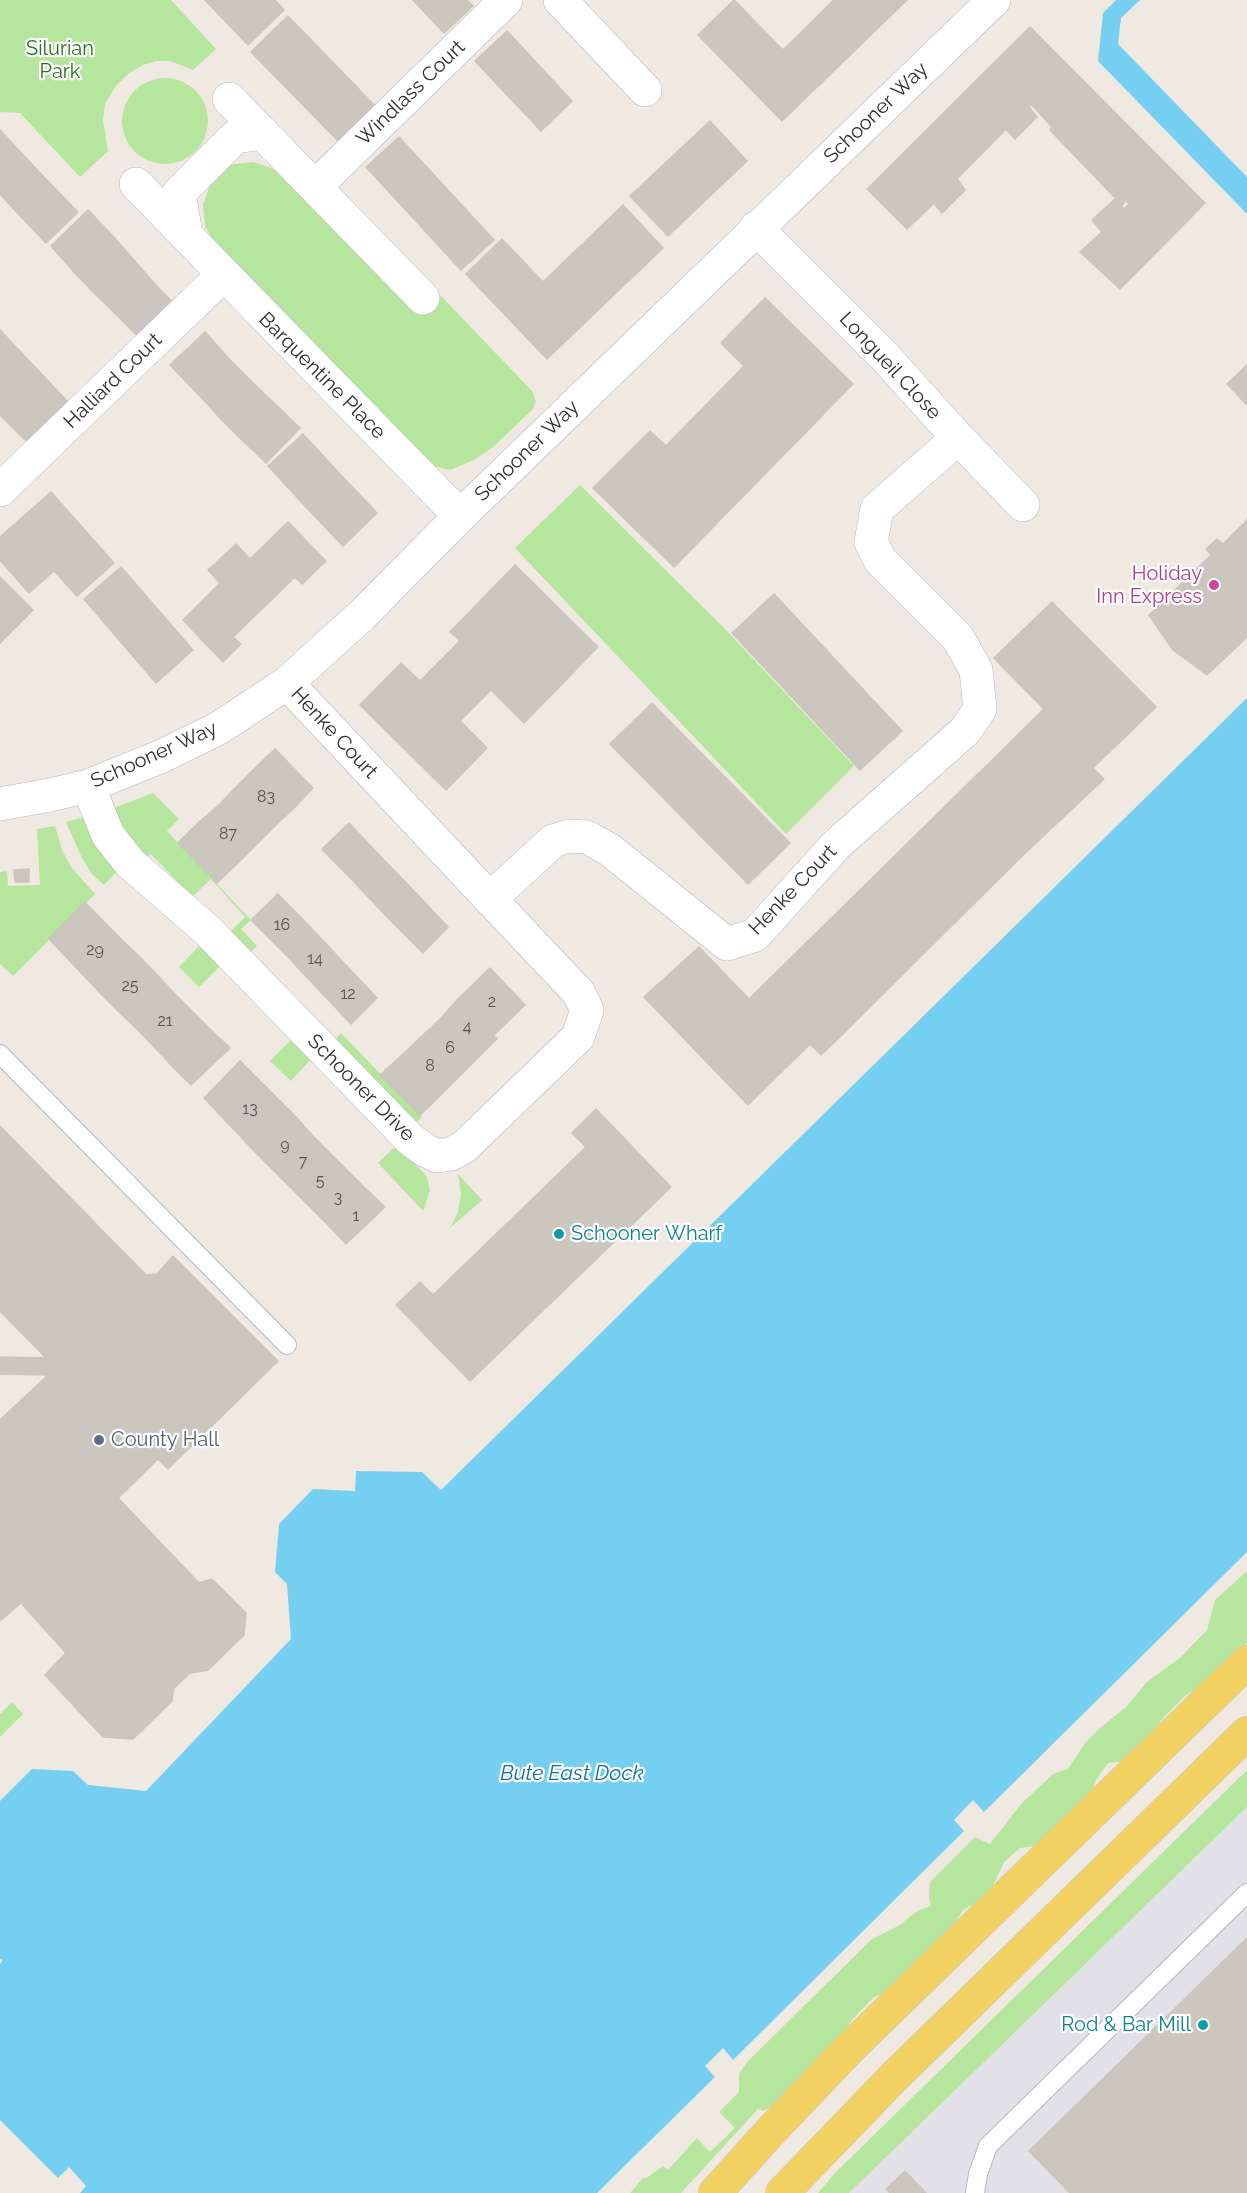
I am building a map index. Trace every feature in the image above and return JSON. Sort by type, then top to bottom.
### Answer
[{"type":"main road","points":[[715,2193],[850,2048],[1247,1662]]},
{"type":"main road","points":[[782,2193],[894,2078],[1247,1733]]},
{"type":"street","name":"Windlass Court","points":[[316,186],[506,0]]},
{"type":"street","points":[[560,0],[645,90]]},
{"type":"street","name":"Schooner Way","points":[[0,804],[88,786],[162,756],[219,728],[287,684],[362,615],[460,516],[994,0]]},
{"type":"street","points":[[229,99],[423,298]]},
{"type":"street","points":[[186,234],[179,193],[235,137],[263,134]]},
{"type":"street","name":"Barquentine Place","points":[[136,184],[460,516]]},
{"type":"street","name":"Longueil Close","points":[[756,228],[885,358],[1023,505]]},
{"type":"street","name":"Halliard Court","points":[[1,487],[223,275]]},
{"type":"street","name":"Henke Court","points":[[287,684],[490,899],[553,842],[569,836],[587,837],[610,850],[727,944],[755,935],[836,845],[965,731],[980,709],[976,670],[958,638],[880,560],[871,542],[877,509],[958,438]]},
{"type":"street","name":"Schooner Drive","points":[[88,786],[108,835],[130,863],[207,930],[411,1140],[437,1156],[451,1154],[464,1147],[570,1045],[578,1037],[587,1010],[579,993],[490,899]]},
{"type":"lane","points":[[0,1054],[287,1345]]},
{"type":"lane","points":[[975,2193],[978,2174],[988,2146],[1247,1893]]},
{"type":"shaded area","points":[[1247,1807],[1247,2193],[849,2193],[877,2165]]},
{"type":"green space","name":"Silurian Park","points":[[0,0],[171,0],[216,49],[193,70],[170,61],[156,61],[129,73],[116,86],[105,104],[103,120],[108,151],[80,177],[20,113],[0,112]]},
{"type":"green space","points":[[165,78],[189,85],[201,97],[208,121],[201,145],[189,157],[165,164],[141,157],[129,145],[122,121],[129,97],[141,85]]},
{"type":"green space","points":[[253,162],[272,168],[288,181],[423,313],[441,296],[532,391],[536,401],[533,409],[493,447],[474,460],[450,470],[434,466],[216,247],[205,226],[203,205],[211,182],[222,169],[234,164]]},
{"type":"green space","points":[[580,485],[727,631],[854,766],[786,834],[515,548]]},
{"type":"green space","points":[[153,793],[179,819],[167,831],[251,920],[241,929],[257,946],[251,952],[264,964],[261,968],[228,934],[245,917],[211,879],[192,897],[151,854],[143,861],[109,810]]},
{"type":"green space","points":[[89,816],[119,869],[104,885],[92,874],[82,858],[66,822]]},
{"type":"green space","points":[[55,826],[62,850],[71,867],[95,894],[13,976],[0,964],[0,872],[7,871],[8,886],[40,885],[37,829]]},
{"type":"green space","points":[[201,944],[221,965],[199,987],[179,967]]},
{"type":"green space","points":[[341,1033],[422,1117],[415,1124],[334,1041]]},
{"type":"green space","points":[[294,1037],[314,1056],[291,1081],[270,1061]]},
{"type":"green space","points":[[398,1144],[427,1177],[430,1190],[423,1211],[378,1163]]},
{"type":"green space","points":[[458,1174],[482,1200],[450,1228],[458,1212],[461,1194]]},
{"type":"green space","points":[[1247,1571],[1247,1643],[1219,1674],[1186,1695],[1163,1718],[1132,1760],[1108,1763],[1096,1780],[1088,1804],[1041,1845],[1020,1848],[1004,1862],[987,1898],[963,1910],[946,1940],[908,1980],[873,1998],[852,2020],[825,2061],[793,2093],[764,2111],[758,2109],[681,2193],[630,2193],[642,2179],[663,2166],[668,2170],[697,2138],[710,2152],[735,2128],[719,2112],[739,2092],[739,2074],[747,2062],[872,1939],[898,1926],[919,1910],[931,1906],[930,1882],[975,1837],[990,1844],[1021,1804],[1053,1774],[1068,1769],[1085,1743],[1100,1728],[1126,1707],[1147,1682],[1180,1658],[1207,1630],[1215,1600]]},
{"type":"green space","points":[[12,1702],[23,1714],[0,1737],[0,1714]]},
{"type":"green space","points":[[1247,1770],[1247,1807],[849,2193],[818,2193],[834,2174]]},
{"type":"water","points":[[1116,0],[1140,0],[1121,18],[1118,44],[1247,177],[1247,214],[1098,61],[1103,13]]},
{"type":"water","name":"Bute East Dock","points":[[1247,698],[1247,1552],[984,1812],[973,1800],[954,1820],[964,1831],[733,2060],[723,2048],[705,2066],[715,2077],[597,2193],[80,2193],[86,2186],[69,2167],[58,2178],[0,2120],[0,1964],[3,1960],[0,1959],[0,1801],[32,1769],[73,1771],[88,1785],[146,1791],[291,1639],[287,1584],[275,1572],[279,1524],[313,1489],[355,1491],[356,1471],[422,1472],[441,1490]]},
{"type":"building","points":[[205,0],[275,0],[284,10],[248,45]]},
{"type":"building","points":[[413,0],[467,0],[473,6],[444,33]]},
{"type":"building","points":[[734,0],[783,50],[834,0],[907,0],[782,121],[698,35]]},
{"type":"building","points":[[288,16],[380,111],[343,146],[251,52]]},
{"type":"building","points":[[1030,27],[1205,203],[1120,289],[1080,252],[1102,232],[1092,220],[1115,199],[1124,209],[1129,204],[1126,200],[1122,205],[1050,130],[1052,127],[1032,105],[1029,107],[1037,117],[1015,139],[1006,129],[957,179],[965,190],[942,213],[934,203],[907,229],[867,189]]},
{"type":"building","points":[[507,31],[572,101],[541,131],[475,61]]},
{"type":"building","points":[[710,121],[747,161],[668,236],[630,196]]},
{"type":"building","points":[[0,130],[41,174],[9,204],[0,194]]},
{"type":"building","points":[[399,137],[494,240],[461,270],[366,167]]},
{"type":"building","points":[[41,174],[78,212],[46,243],[9,204]]},
{"type":"building","points":[[623,205],[663,248],[547,359],[466,274],[502,239],[543,282]]},
{"type":"building","points":[[88,210],[112,235],[74,272],[51,246]]},
{"type":"building","points":[[112,235],[133,259],[95,294],[74,272]]},
{"type":"building","points":[[133,259],[155,284],[120,318],[95,294]]},
{"type":"building","points":[[155,284],[178,308],[143,342],[120,318]]},
{"type":"building","points":[[765,298],[853,384],[674,567],[593,488],[650,431],[666,446],[744,366],[721,343]]},
{"type":"building","points":[[0,330],[34,366],[0,397]]},
{"type":"building","points":[[205,332],[231,361],[197,393],[170,365]]},
{"type":"building","points":[[231,361],[255,385],[221,419],[197,393]]},
{"type":"building","points":[[1247,365],[1247,405],[1227,384]]},
{"type":"building","points":[[34,366],[67,401],[27,442],[0,415],[0,397]]},
{"type":"building","points":[[255,385],[273,402],[239,437],[221,419]]},
{"type":"building","points":[[273,402],[300,428],[266,463],[239,437]]},
{"type":"building","points":[[303,434],[339,473],[305,506],[268,466]]},
{"type":"building","points":[[339,473],[377,513],[343,546],[305,506]]},
{"type":"building","points":[[51,492],[114,563],[77,596],[54,571],[29,593],[0,560],[0,537]]},
{"type":"building","name":"Holiday Inn Express","points":[[1247,520],[1247,637],[1207,675],[1173,650],[1149,615],[1211,555],[1206,549],[1217,539],[1223,544]]},
{"type":"building","points":[[288,522],[326,561],[302,584],[295,577],[233,637],[241,644],[223,662],[183,620],[220,583],[208,570],[236,544],[250,559]]},
{"type":"building","points":[[515,565],[598,647],[524,723],[491,690],[460,721],[487,748],[446,790],[360,705],[401,663],[420,681],[460,641],[450,632]]},
{"type":"building","points":[[121,567],[193,650],[156,683],[84,599]]},
{"type":"building","points":[[0,577],[33,610],[0,643]]},
{"type":"building","points":[[774,594],[902,731],[860,770],[732,633]]},
{"type":"building","points":[[1052,602],[1156,707],[1093,768],[1104,779],[1018,860],[842,1035],[821,1055],[810,1044],[748,1105],[644,997],[699,947],[749,999],[1044,709],[994,658]]},
{"type":"building","points":[[652,703],[790,843],[748,884],[610,744]]},
{"type":"building","points":[[275,749],[313,788],[295,807],[256,767]]},
{"type":"building","points":[[256,767],[295,807],[275,826],[237,786]]},
{"type":"building","points":[[237,786],[275,826],[256,845],[219,805]]},
{"type":"building","points":[[219,805],[256,845],[238,863],[199,822]]},
{"type":"building","points":[[199,822],[238,863],[217,883],[178,843]]},
{"type":"building","points":[[349,823],[383,859],[356,884],[322,849]]},
{"type":"building","points":[[383,859],[415,892],[389,919],[356,884]]},
{"type":"building","points":[[29,869],[29,882],[15,882],[14,870]]},
{"type":"building","points":[[415,892],[448,927],[423,953],[389,919]]},
{"type":"building","points":[[278,894],[312,929],[286,955],[251,920]]},
{"type":"building","points":[[85,902],[104,922],[68,959],[49,939]]},
{"type":"building","points":[[104,922],[122,940],[86,978],[68,959]]},
{"type":"building","points":[[312,929],[344,963],[318,989],[286,955]]},
{"type":"building","points":[[122,940],[141,958],[103,996],[86,978]]},
{"type":"building","points":[[141,958],[157,975],[120,1013],[103,996]]},
{"type":"building","points":[[344,963],[377,998],[351,1024],[318,989]]},
{"type":"building","points":[[490,968],[525,1005],[494,1035],[458,999]]},
{"type":"building","points":[[157,975],[175,994],[138,1030],[120,1013]]},
{"type":"building","points":[[175,994],[193,1012],[156,1049],[138,1030]]},
{"type":"building","points":[[458,999],[497,1039],[478,1058],[440,1019]]},
{"type":"building","points":[[193,1012],[210,1029],[172,1066],[156,1049]]},
{"type":"building","points":[[440,1019],[478,1058],[459,1077],[421,1037]]},
{"type":"building","points":[[210,1029],[230,1048],[191,1085],[172,1066]]},
{"type":"building","points":[[421,1037],[459,1077],[440,1096],[402,1055]]},
{"type":"building","points":[[402,1055],[440,1096],[420,1115],[380,1075]]},
{"type":"building","points":[[240,1061],[260,1081],[223,1118],[204,1098]]},
{"type":"building","points":[[260,1081],[278,1099],[241,1137],[223,1118]]},
{"type":"building","points":[[278,1099],[296,1117],[258,1155],[241,1137]]},
{"type":"building","name":"Schooner Wharf","points":[[596,1109],[671,1187],[470,1381],[396,1305],[420,1282],[433,1295],[586,1147],[572,1133]]},
{"type":"building","points":[[296,1117],[312,1135],[275,1172],[258,1155]]},
{"type":"building","name":"County Hall","points":[[0,1126],[146,1275],[157,1274],[173,1256],[278,1361],[168,1469],[158,1459],[118,1498],[199,1583],[212,1579],[246,1613],[244,1635],[208,1670],[190,1673],[174,1688],[172,1701],[133,1739],[103,1737],[45,1675],[66,1653],[21,1603],[0,1621],[0,1420],[48,1375],[0,1374],[0,1357],[46,1358],[0,1311]]},
{"type":"building","points":[[312,1135],[330,1153],[293,1190],[275,1172]]},
{"type":"building","points":[[330,1153],[349,1172],[311,1208],[293,1190]]},
{"type":"building","points":[[349,1172],[365,1188],[328,1225],[311,1208]]},
{"type":"building","points":[[365,1188],[385,1207],[346,1244],[328,1225]]},
{"type":"building","name":"Rod & Bar Mill","points":[[1247,1938],[1247,2193],[1070,2193],[1029,2151]]},
{"type":"building","points":[[905,2171],[926,2193],[890,2193],[886,2189]]},
{"type":"place","name":"Holiday Inn Express","points":[[1214,585]]},
{"type":"place","name":"Schooner Wharf","points":[[559,1234]]},
{"type":"place","name":"County Hall","points":[[99,1440]]},
{"type":"place","name":"Rod & Bar Mill","points":[[1203,2025]]}]
